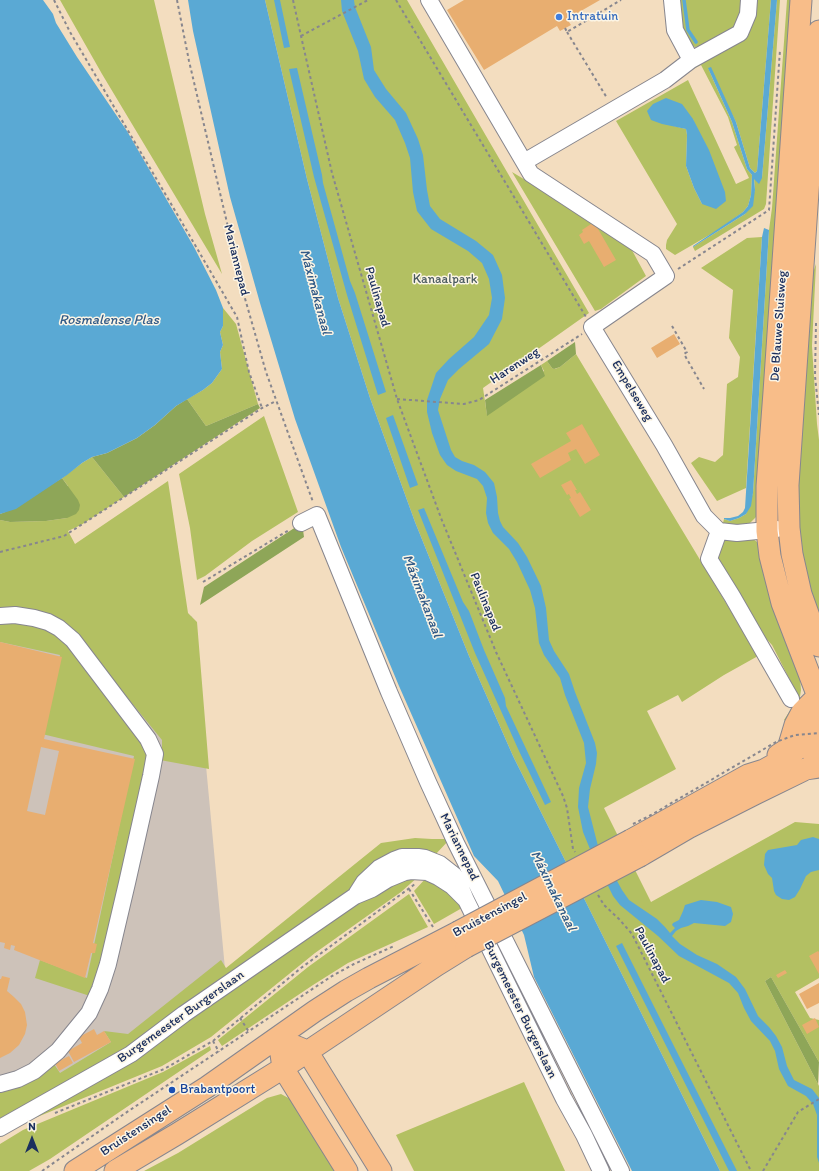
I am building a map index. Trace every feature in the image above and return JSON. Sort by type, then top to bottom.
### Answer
[{"type":"main road","name":"De Blauwe Sluisweg","points":[[800,0],[767,486],[767,531],[770,556],[782,603],[814,644]]},
{"type":"main road","name":"De Blauwe Sluisweg","points":[[814,644],[792,554],[789,528],[788,485],[819,31]]},
{"type":"main road","name":"De Blauwe Sluisweg","points":[[814,644],[797,660],[808,691],[809,700],[814,703]]},
{"type":"main road","points":[[811,763],[789,745],[798,718],[814,703]]},
{"type":"main road","points":[[811,763],[810,740],[813,729],[814,703]]},
{"type":"main road","name":"Bruistensingel","points":[[752,785],[762,764],[811,763]]},
{"type":"main road","name":"Bruistensingel","points":[[75,1171],[207,1087],[315,1011],[369,978],[462,940],[634,840],[752,785],[811,763]]},
{"type":"main road","name":"Bruistensingel","points":[[115,1171],[283,1068],[437,965],[462,940]]},
{"type":"main road","points":[[278,1038],[307,1051],[381,1171]]},
{"type":"main road","points":[[278,1038],[283,1068],[348,1171]]},
{"type":"street","points":[[429,0],[531,174],[653,254],[666,276],[592,327]]},
{"type":"street","points":[[672,0],[675,30],[691,60]]},
{"type":"street","points":[[524,162],[665,80],[691,60],[740,33],[748,14],[749,0]]},
{"type":"street","name":"Empelseweg","points":[[592,327],[664,445],[704,516],[719,531]]},
{"type":"street","points":[[301,523],[317,515]]},
{"type":"street","name":"Mariannepad","points":[[317,515],[388,692],[456,843],[621,1171]]},
{"type":"street","points":[[789,528],[737,533],[719,531],[709,559],[732,596],[814,703]]},
{"type":"street","points":[[0,616],[15,615],[48,622],[59,628],[73,640],[148,739],[155,754],[132,863],[108,964],[100,989],[89,1013],[58,1051],[34,1071],[18,1079],[0,1084]]},
{"type":"street","name":"Burgemeester Burgerslaan","points":[[0,1128],[131,1054],[184,1014],[355,896],[364,882],[387,863],[402,858],[418,857],[435,861],[449,871],[458,881],[564,1099]]},
{"type":"street","points":[[564,1099],[575,1138],[591,1171]]},
{"type":"street","points":[[564,1099],[584,1135],[601,1171]]},
{"type":"path","points":[[54,0],[70,32],[237,317],[248,372],[262,408]]},
{"type":"path","name":"Mariannepad","points":[[177,0],[189,61],[244,295],[266,372],[317,515]]},
{"type":"path","name":"Paulinapad","points":[[294,0],[300,36],[332,173],[397,399],[441,518],[496,652],[563,796],[567,808],[573,849],[577,856]]},
{"type":"path","points":[[300,36],[368,0]]},
{"type":"path","points":[[396,0],[592,327]]},
{"type":"path","points":[[567,32],[621,0]]},
{"type":"path","points":[[565,28],[614,109]]},
{"type":"path","points":[[666,276],[769,210],[781,47]]},
{"type":"path","points":[[816,318],[815,376],[819,415]]},
{"type":"path","points":[[672,326],[687,352],[684,354],[704,389]]},
{"type":"path","name":"Harenweg","points":[[397,399],[464,404],[479,400],[592,327]]},
{"type":"path","points":[[0,552],[64,536],[262,408],[276,401]]},
{"type":"path","points":[[203,582],[301,523]]},
{"type":"path","points":[[634,840],[651,815],[772,744],[795,735],[819,733]]},
{"type":"path","points":[[50,1115],[164,1068],[213,1041],[301,968],[410,889],[434,928]]},
{"type":"path","name":"Paulinapad","points":[[596,891],[604,904],[632,934],[751,1171]]},
{"type":"path","points":[[240,1018],[249,1032]]},
{"type":"path","points":[[42,1171],[124,1114],[219,1052],[213,1041]]},
{"type":"path","points":[[763,1171],[798,1112],[819,1099]]},
{"type":"shaded area","points":[[192,616],[225,969],[134,1035],[0,1106],[0,637],[121,666]]},
{"type":"green space","points":[[60,0],[154,0],[205,214],[222,274],[102,74]]},
{"type":"green space","name":"Kanaalpark","points":[[265,0],[407,0],[589,313],[483,388],[487,415],[544,371],[541,365],[547,361],[552,368],[555,369],[560,367],[576,354],[758,656],[724,675],[682,702],[678,695],[647,711],[676,769],[604,808],[651,902],[795,822],[819,824],[819,978],[795,992],[810,1018],[819,1020],[819,1062],[771,977],[765,981],[819,1086],[819,1171],[720,1171],[513,756],[469,656],[415,522],[370,398],[338,298],[307,179]]},
{"type":"green space","points":[[678,0],[743,0],[742,11],[738,22],[730,30],[703,46],[695,47],[691,46],[682,29]]},
{"type":"green space","points":[[755,0],[771,0],[757,171],[755,173],[750,168],[736,122],[708,68],[732,122],[747,169],[752,175],[751,195],[748,206],[743,212],[718,230],[675,255],[666,249],[666,245],[667,240],[677,224],[616,121],[688,80],[736,184],[749,178],[734,147],[737,145],[728,117],[701,65],[693,69],[693,66],[734,43]],"holes":[[[693,119],[702,204],[686,166],[686,129],[674,126]]]},
{"type":"green space","points":[[777,0],[780,0],[766,204],[764,209],[695,251],[693,247],[745,214],[755,190],[754,178],[762,178]]},
{"type":"green space","points":[[787,0],[794,0],[757,516],[749,524],[737,526],[723,523],[724,519],[730,521],[746,514],[753,493],[769,230],[772,208]]},
{"type":"green space","points":[[512,172],[627,241],[646,276],[601,309],[595,311]]},
{"type":"green space","points":[[762,237],[746,488],[717,501],[691,463],[699,457],[715,462],[723,455],[727,384],[738,377],[740,357],[729,338],[733,290],[701,268],[747,238]]},
{"type":"green space","points":[[816,264],[812,346],[819,440],[819,624],[796,530],[808,287]]},
{"type":"green space","points":[[223,308],[236,324],[258,404],[206,426],[187,399],[212,383],[222,369],[220,352],[223,345],[220,332],[223,326]]},
{"type":"green space","points":[[575,342],[576,354],[560,367],[554,369],[552,368],[547,361]]},
{"type":"green space","points":[[541,365],[545,376],[487,416],[485,400]]},
{"type":"green space","points":[[187,399],[206,426],[258,404],[260,408],[124,497],[92,457],[107,453],[137,438],[155,425],[176,406]]},
{"type":"green space","points":[[264,416],[298,512],[252,541],[205,576],[197,580],[190,528],[179,474]]},
{"type":"green space","points":[[92,457],[124,497],[81,525],[68,531],[75,544],[168,481],[188,613],[197,622],[209,769],[160,760],[162,740],[66,624],[54,616],[38,612],[0,610],[0,520],[10,522],[46,521],[67,518],[68,486],[62,478]]},
{"type":"green space","points":[[62,478],[80,505],[76,514],[67,518],[46,521],[10,522],[0,520],[0,514]]},
{"type":"green space","points":[[302,523],[304,537],[200,605],[204,587]]},
{"type":"green space","points":[[731,537],[752,538],[757,542],[761,550],[765,577],[777,620],[800,678],[801,690],[799,703],[789,723],[784,720],[793,706],[795,695],[792,684],[772,645],[750,621],[717,563],[719,544]]},
{"type":"green space","points":[[10,620],[59,633],[149,750],[93,997],[35,978],[40,960],[87,978],[134,756],[42,734],[60,655],[0,642],[0,622]]},
{"type":"green space","points":[[415,838],[450,839],[434,856],[341,900],[126,1050],[0,1120],[0,1089],[54,1064],[60,1073],[111,1042],[104,1031],[128,1034],[221,960],[226,968],[381,843]]},
{"type":"green space","points":[[419,876],[401,892],[315,953],[211,1037],[162,1066],[20,1124],[392,879]]},
{"type":"green space","points":[[427,877],[447,887],[462,908],[434,924],[414,891]]},
{"type":"green space","points":[[409,894],[428,927],[348,963],[222,1046],[218,1040],[308,967]]},
{"type":"green space","points":[[771,977],[819,1062],[818,1084],[765,981]]},
{"type":"green space","points":[[210,1046],[211,1050],[50,1159],[29,1171],[0,1171],[0,1144],[23,1130],[163,1072]]},
{"type":"green space","points":[[524,1082],[565,1171],[414,1171],[396,1135]]},
{"type":"green space","points":[[281,1094],[294,1101],[335,1171],[144,1171],[178,1153],[267,1098]]},
{"type":"water","name":"Rosmalense Plas","points":[[0,0],[43,0],[53,14],[56,23],[77,57],[127,131],[194,247],[216,290],[223,308],[223,326],[220,332],[223,345],[220,352],[222,369],[212,383],[203,390],[176,406],[155,425],[137,438],[107,453],[92,457],[16,509],[0,514]]},
{"type":"water","name":"Máximakanaal","points":[[188,0],[265,0],[307,179],[338,298],[370,398],[415,522],[469,656],[513,756],[720,1171],[632,1171],[534,977],[524,935],[498,881],[474,856],[399,686],[341,547],[295,419],[230,197],[193,31]]},
{"type":"water","points":[[274,0],[280,0],[290,47],[284,48]]},
{"type":"water","points":[[341,0],[354,0],[355,7],[371,47],[374,70],[386,89],[406,113],[418,139],[423,155],[430,206],[440,219],[476,241],[493,255],[502,275],[505,298],[502,319],[489,344],[448,380],[440,399],[438,410],[451,450],[455,457],[474,465],[485,472],[494,483],[500,521],[503,527],[518,543],[527,557],[541,586],[546,608],[549,640],[554,651],[569,674],[595,743],[597,753],[596,764],[590,789],[588,807],[598,846],[629,900],[657,919],[670,933],[675,928],[672,925],[673,923],[679,920],[685,905],[701,900],[717,902],[731,907],[733,914],[731,922],[725,926],[694,923],[681,928],[672,936],[680,944],[697,955],[717,964],[736,977],[745,989],[758,1016],[776,1036],[782,1047],[787,1066],[794,1080],[812,1089],[819,1098],[819,1163],[817,1157],[817,1115],[813,1104],[806,1096],[788,1086],[779,1069],[775,1051],[770,1041],[751,1021],[738,993],[729,983],[679,956],[658,936],[620,905],[613,896],[583,832],[578,807],[579,788],[586,763],[584,743],[560,678],[544,655],[539,643],[535,608],[530,590],[509,549],[493,533],[488,523],[486,513],[487,498],[483,486],[477,479],[456,471],[447,465],[440,455],[432,433],[427,412],[427,400],[436,373],[449,359],[474,337],[489,315],[492,298],[489,279],[482,263],[468,251],[431,229],[417,211],[413,192],[410,158],[405,143],[395,120],[375,97],[364,79],[358,51],[342,11]]},
{"type":"water","points":[[771,0],[777,0],[762,178],[759,184],[754,179],[755,190],[753,206],[745,214],[693,247],[743,212],[748,206],[751,195],[752,175],[747,169],[732,122],[708,68],[711,67],[736,122],[750,168],[755,173],[757,171]]},
{"type":"water","points":[[297,68],[323,183],[350,281],[386,392],[378,395],[347,295],[314,177],[289,69]]},
{"type":"water","points":[[666,98],[682,104],[693,119],[709,150],[725,192],[726,201],[716,209],[702,204],[694,188],[686,166],[686,129],[651,120],[647,111],[653,104]]},
{"type":"water","points":[[764,228],[769,230],[753,493],[751,506],[746,514],[730,521],[724,518],[738,516],[745,508],[762,237]]},
{"type":"water","points":[[393,415],[418,485],[410,488],[386,418]]},
{"type":"water","points":[[424,508],[463,602],[469,611],[505,698],[506,706],[551,802],[545,805],[475,653],[418,510]]},
{"type":"water","points":[[813,837],[819,839],[819,870],[811,872],[806,876],[795,897],[789,900],[782,899],[776,895],[772,878],[768,874],[764,865],[765,854],[768,850],[797,845],[801,840]]},
{"type":"water","points":[[622,943],[737,1171],[729,1171],[616,946]]},
{"type":"building","points":[[464,0],[600,0],[567,19],[571,25],[560,31],[557,26],[484,70],[447,10]]},
{"type":"building","points":[[594,222],[616,260],[604,267],[589,241],[584,244],[579,235],[583,232],[582,230]]},
{"type":"building","points":[[674,334],[680,344],[657,358],[651,348]]},
{"type":"building","points":[[582,424],[600,455],[585,464],[576,449],[568,453],[571,460],[540,478],[531,464],[571,441],[566,433]]},
{"type":"building","points":[[571,480],[577,490],[575,490],[577,494],[580,492],[591,510],[580,517],[569,499],[571,498],[569,494],[567,495],[561,485]]},
{"type":"building","points":[[0,642],[62,657],[44,739],[135,759],[93,943],[97,944],[95,953],[91,953],[85,978],[14,950],[15,946],[11,945],[10,950],[4,948],[5,943],[0,942]],"holes":[[[41,747],[59,751],[45,815],[27,811]]]},
{"type":"building","points":[[818,951],[819,952],[819,974],[809,956]]},
{"type":"building","points":[[785,970],[787,973],[778,978],[776,975]]},
{"type":"building","points":[[2,976],[10,978],[7,991],[21,1004],[25,1012],[27,1025],[25,1034],[19,1045],[10,1053],[0,1058],[0,979]]},
{"type":"building","points":[[819,983],[819,1003],[807,1009],[799,994]]},
{"type":"building","points":[[815,1018],[819,1027],[807,1034],[802,1025]]},
{"type":"building","points":[[94,1029],[97,1035],[104,1031],[111,1042],[74,1062],[68,1051],[82,1043],[79,1037]]},
{"type":"building","points":[[69,1056],[73,1063],[59,1071],[55,1063]]},
{"type":"waterway","points":[[684,0],[688,30],[696,42]]},
{"type":"place","name":"Intratuin","points":[[559,17]]},
{"type":"place","name":"Brabantpoort","points":[[172,1090]]}]
